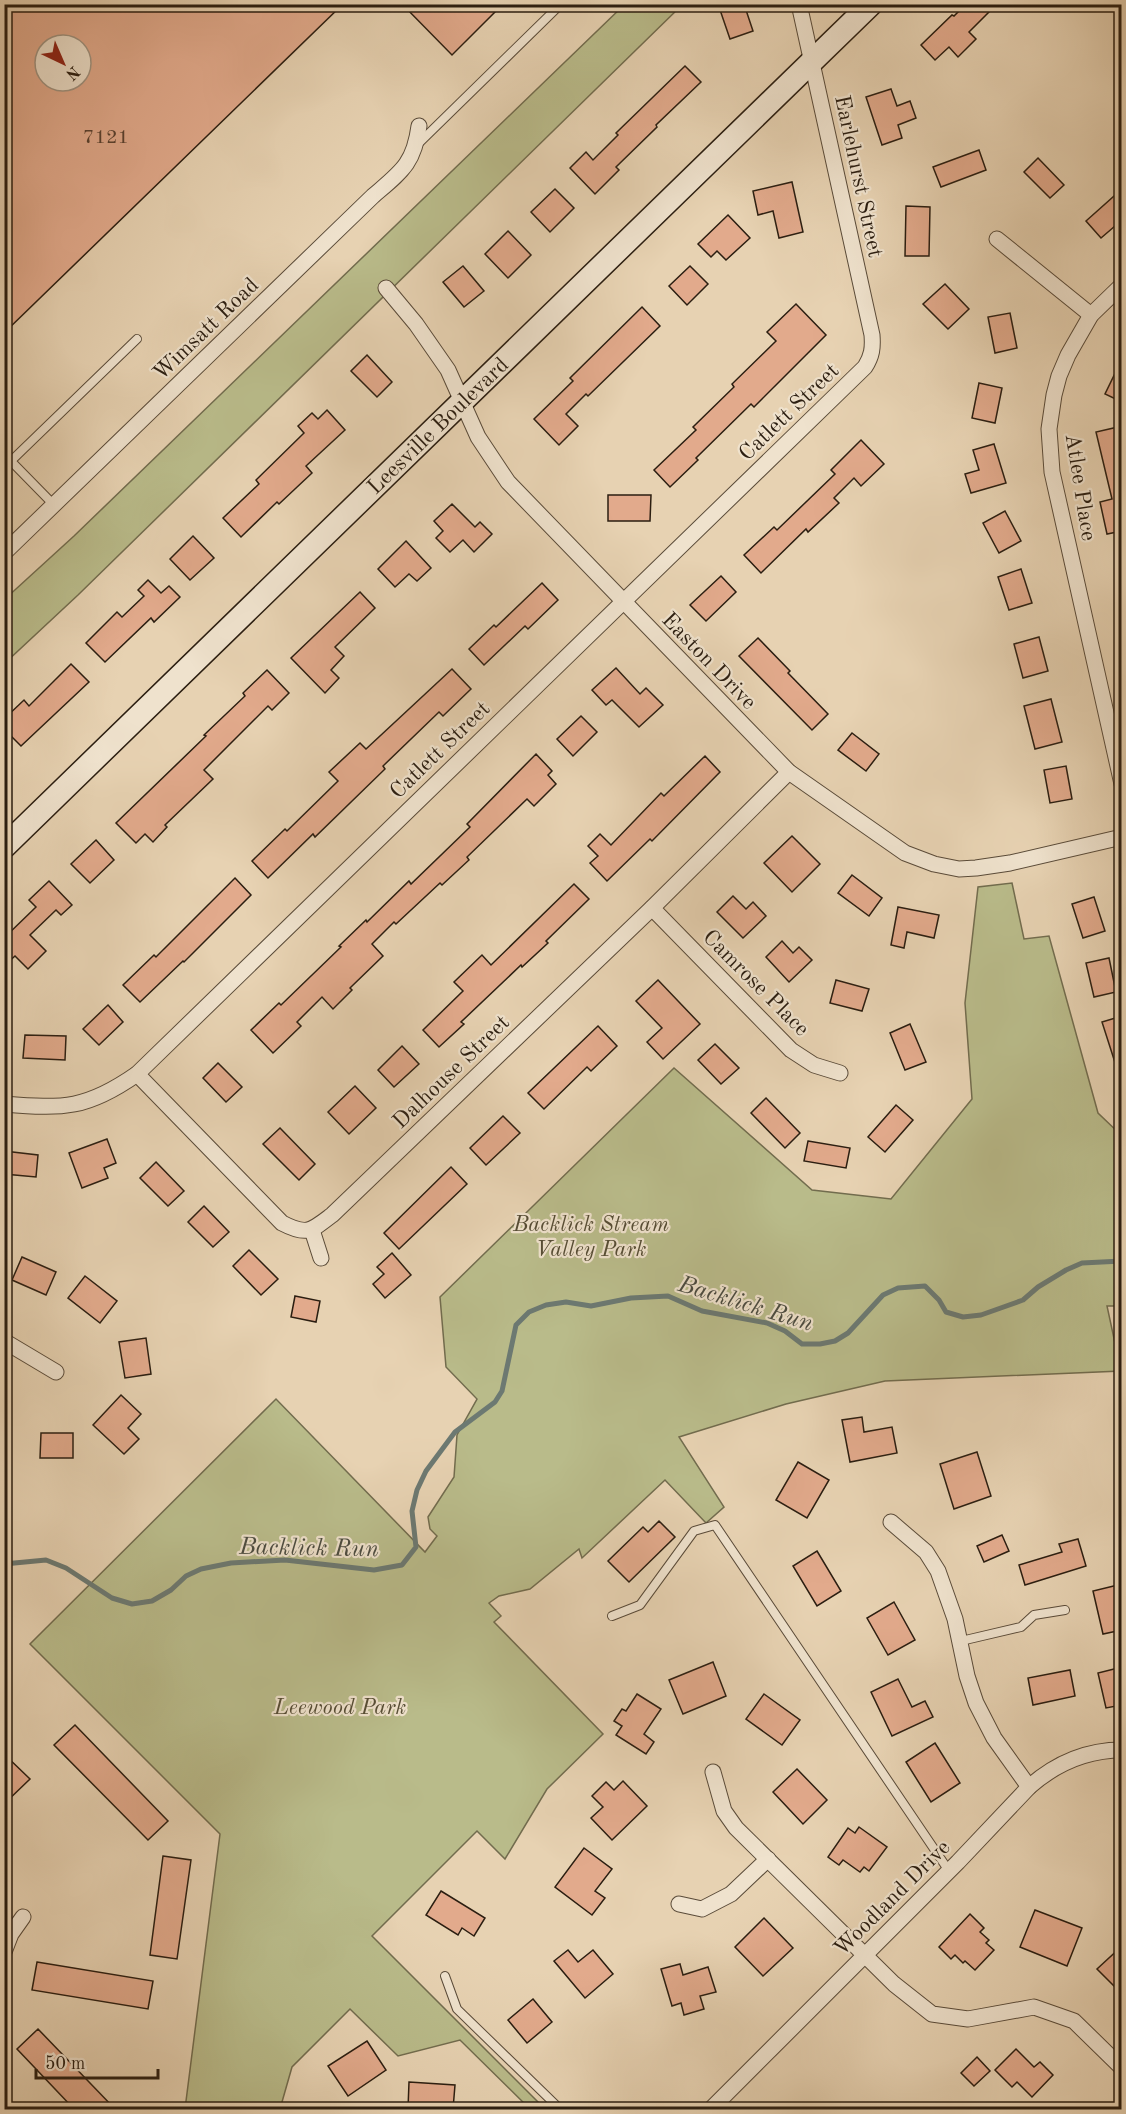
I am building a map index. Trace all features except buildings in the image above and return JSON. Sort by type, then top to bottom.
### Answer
[{"type":"street","name":"Earlehurst Street","points":[[799,4],[872,335],[871,357]]},
{"type":"street","name":"Leesville Boulevard","points":[[4,847],[871,4]]},
{"type":"street","name":"Wimsatt Road","points":[[4,553],[373,196],[403,170],[417,146],[419,126]]},
{"type":"street","points":[[997,239],[1091,315]]},
{"type":"street","name":"Atlee Place","points":[[1122,285],[1091,315],[1068,355],[1059,376],[1051,411],[1050,452],[1052,472],[1122,784]]},
{"type":"street","name":"Easton Drive","points":[[386,288],[416,324],[448,370],[478,437],[508,482],[789,772],[893,845],[918,859],[934,864],[959,868],[996,866],[1122,837]]},
{"type":"street","name":"Catlett Street","points":[[4,1104],[50,1108],[77,1104],[102,1096],[136,1074],[865,367],[871,357]]},
{"type":"street","name":"Dalhouse Street","points":[[312,1230],[340,1208],[652,908],[789,772]]},
{"type":"street","name":"Camrose Place","points":[[652,908],[791,1050],[814,1065],[840,1073]]},
{"type":"street","points":[[136,1074],[282,1223],[303,1232],[312,1230],[321,1258]]},
{"type":"street","points":[[4,1341],[56,1372]]},
{"type":"street","points":[[891,1522],[926,1552],[933,1562],[956,1619],[967,1676],[976,1703],[994,1738],[1029,1787]]},
{"type":"street","name":"Woodland Drive","points":[[710,2109],[1040,1777],[1069,1760],[1089,1753],[1122,1750]]},
{"type":"street","points":[[713,1772],[724,1811],[736,1827],[894,1984],[932,2014],[968,2019],[1035,2007],[1074,2021],[1122,2068]]},
{"type":"street","points":[[679,1904],[702,1909],[731,1894],[768,1859]]},
{"type":"street","points":[[4,1952],[11,1935],[23,1917]]},
{"type":"lane","points":[[417,146],[561,4]]},
{"type":"lane","points":[[11,461],[137,339]]},
{"type":"lane","points":[[4,454],[54,505]]},
{"type":"lane","points":[[612,1616],[640,1605],[694,1531],[715,1525],[948,1871]]},
{"type":"lane","points":[[961,1641],[1021,1627],[1034,1615],[1065,1610]]},
{"type":"lane","points":[[445,1976],[457,2009],[561,2109]]},
{"type":"green space","points":[[624,5],[682,5],[78,595],[5,663],[5,599],[74,536]]},
{"type":"green space","points":[[1012,883],[1024,939],[1049,936],[1098,1113],[1121,1135],[1121,1306],[1107,1306],[1121,1371],[885,1381],[786,1404],[679,1437],[724,1507],[706,1523],[665,1480],[582,1558],[579,1549],[530,1589],[499,1596],[489,1603],[501,1616],[494,1622],[603,1734],[547,1789],[505,1859],[477,1831],[372,1936],[545,2109],[530,2109],[460,2040],[398,2056],[350,2009],[292,2067],[280,2109],[185,2109],[220,1834],[30,1644],[276,1399],[425,1552],[437,1536],[430,1529],[428,1517],[454,1477],[457,1435],[477,1399],[446,1367],[440,1297],[674,1068],[812,1190],[891,1199],[972,1099],[965,1003],[978,887]]},
{"type":"waterway","name":"Backlick Run","points":[[4,1564],[46,1560],[66,1568],[112,1598],[132,1604],[152,1601],[171,1590],[186,1576],[201,1569],[231,1563],[285,1560],[374,1570],[402,1565],[416,1547],[412,1511],[417,1490],[426,1471],[455,1432],[495,1402],[502,1391],[516,1325],[529,1312],[546,1305],[566,1302],[591,1306],[631,1298],[668,1296],[702,1311],[767,1323],[785,1331],[802,1344],[820,1344],[835,1341],[848,1333],[883,1295],[898,1288],[925,1286],[939,1300],[946,1312],[963,1317],[981,1315],[1023,1300],[1038,1287],[1082,1263],[1122,1261]]},
{"type":"park label","name":"Backlick Stream Valley Park","points":[[591,1236]]},
{"type":"park label","name":"Leewood Park","points":[[340,1706]]}]
